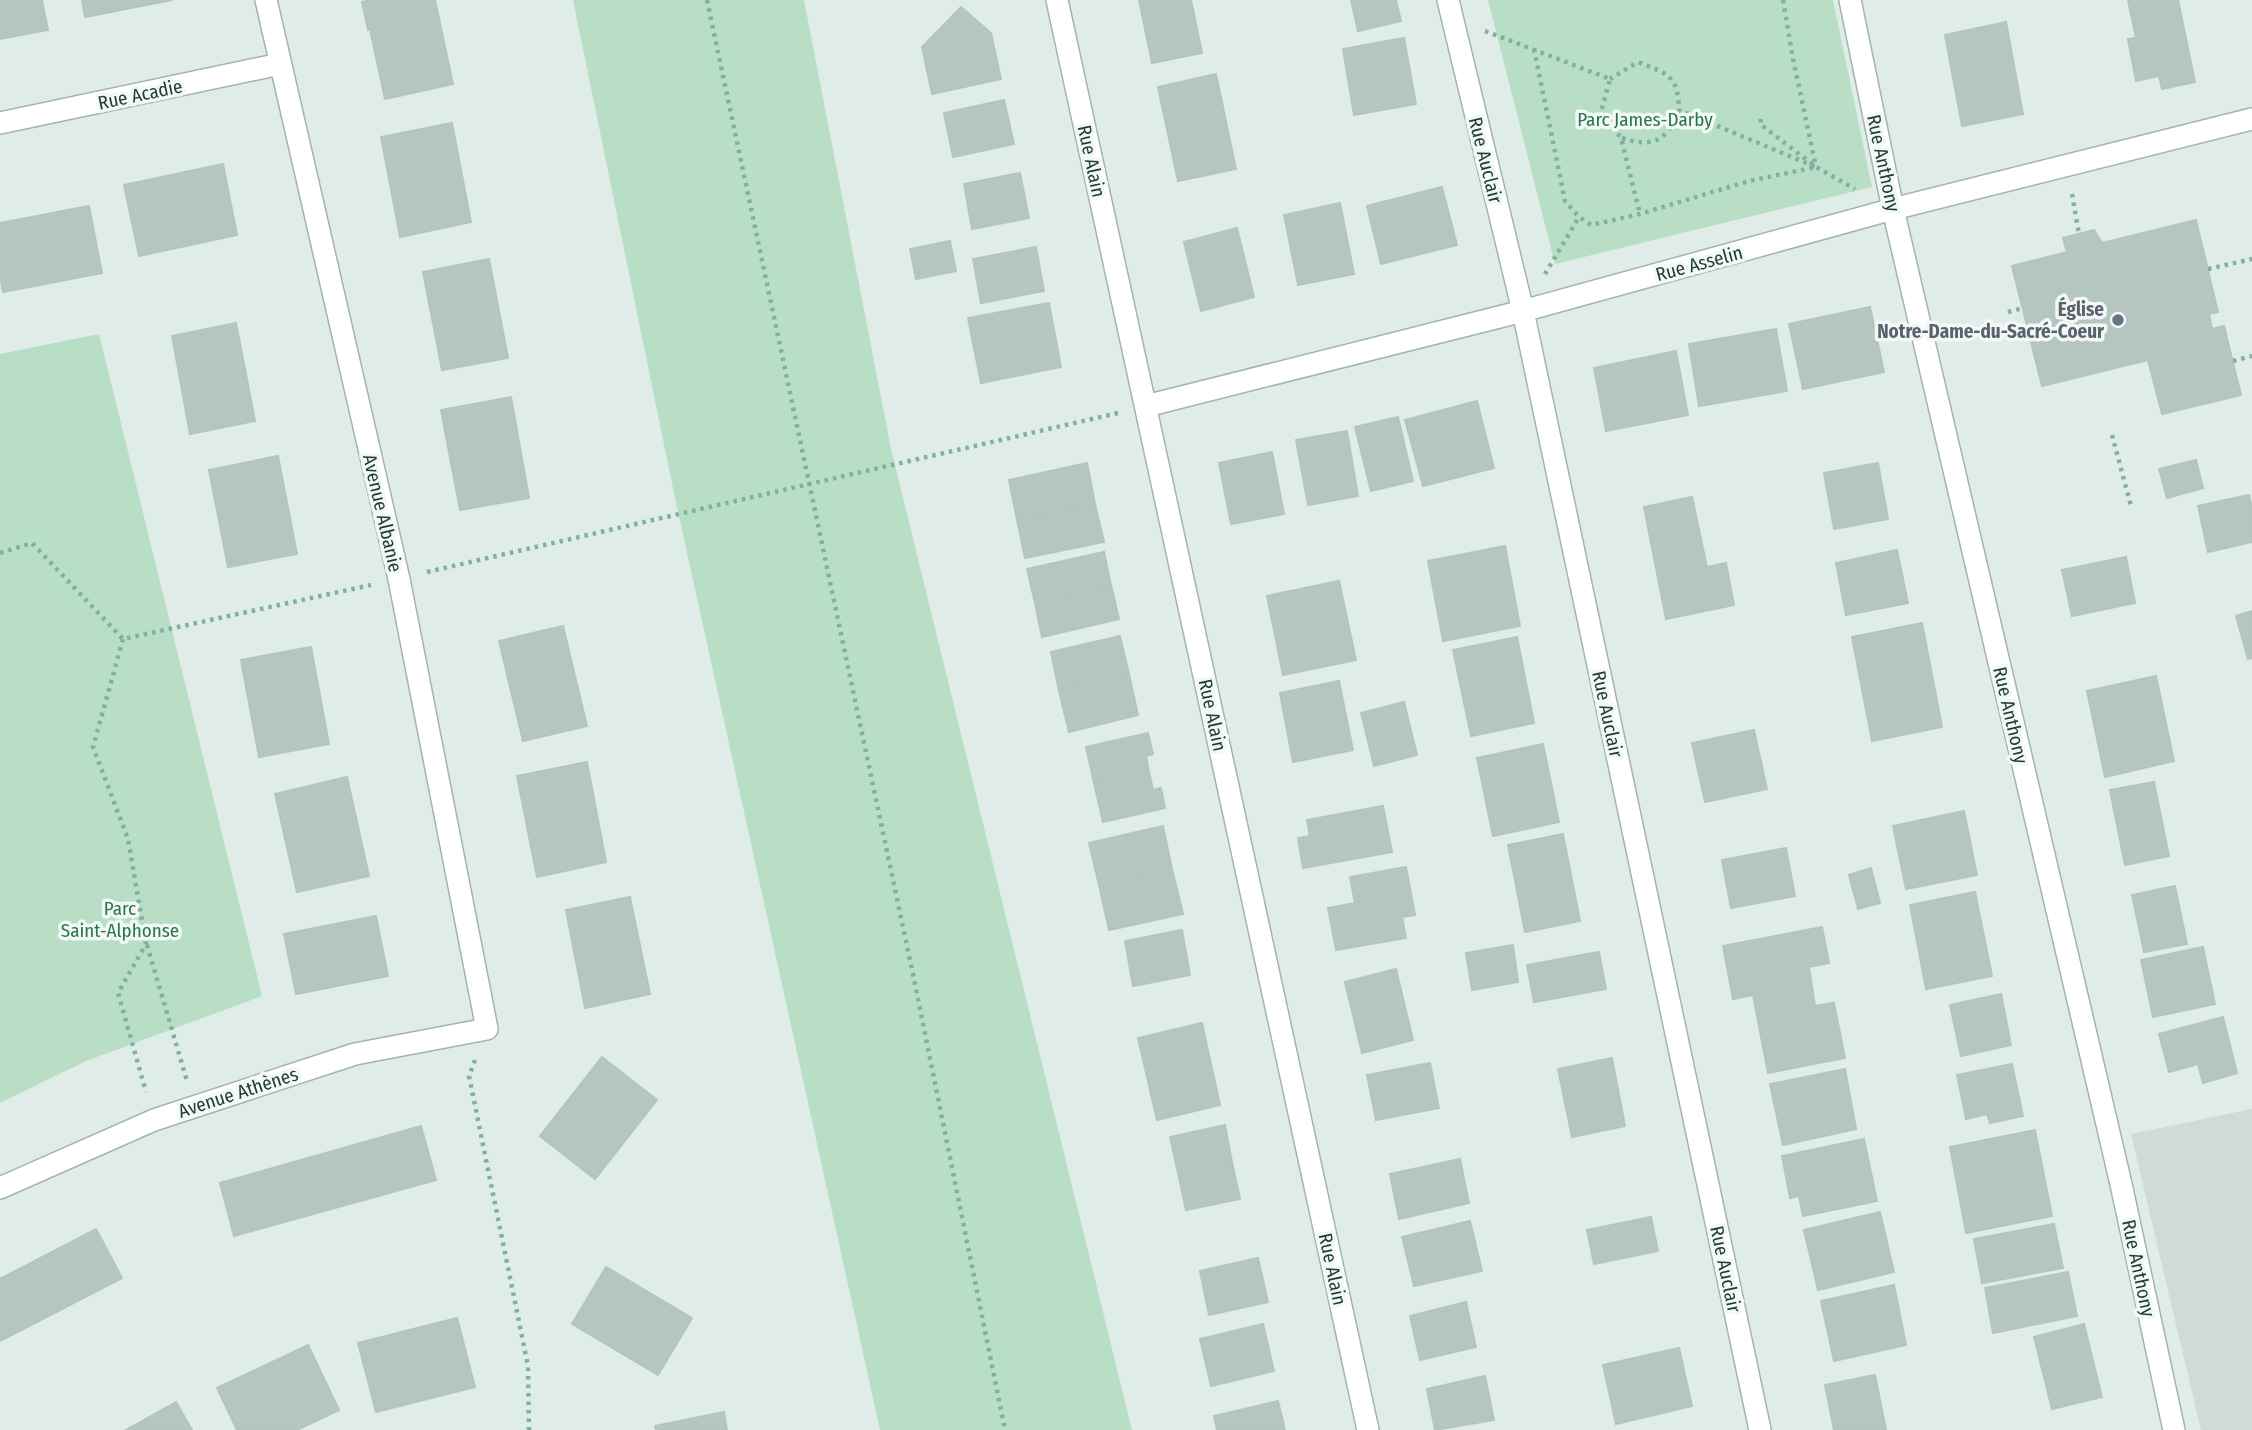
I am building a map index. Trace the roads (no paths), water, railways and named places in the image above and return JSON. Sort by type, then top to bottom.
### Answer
[{"type":"street","name":"Avenue Albanie","points":[[266,0],[399,579],[487,1029]]},
{"type":"street","name":"Rue Alain","points":[[1057,0],[1368,1430]]},
{"type":"street","name":"Rue Anthony","points":[[1850,0],[1893,209],[2121,1184],[2174,1430]]},
{"type":"street","name":"Rue Auclair","points":[[1450,9],[1523,312],[1760,1430]]},
{"type":"street","name":"Rue Acadie","points":[[0,123],[280,64]]},
{"type":"street","name":"Rue Asselin","points":[[1146,406],[1523,312],[1893,209],[2252,119]]},
{"type":"street","name":"Avenue Athènes","points":[[0,1188],[154,1120],[355,1054],[487,1029]]},
{"type":"place","name":"Église Notre-Dame-du-Sacré-Coeur","points":[[2118,320]]},
{"type":"park label","name":"Parc James-Darby","points":[[1645,119]]},
{"type":"park label","name":"Parc Saint-Alphonse","points":[[120,919]]}]
